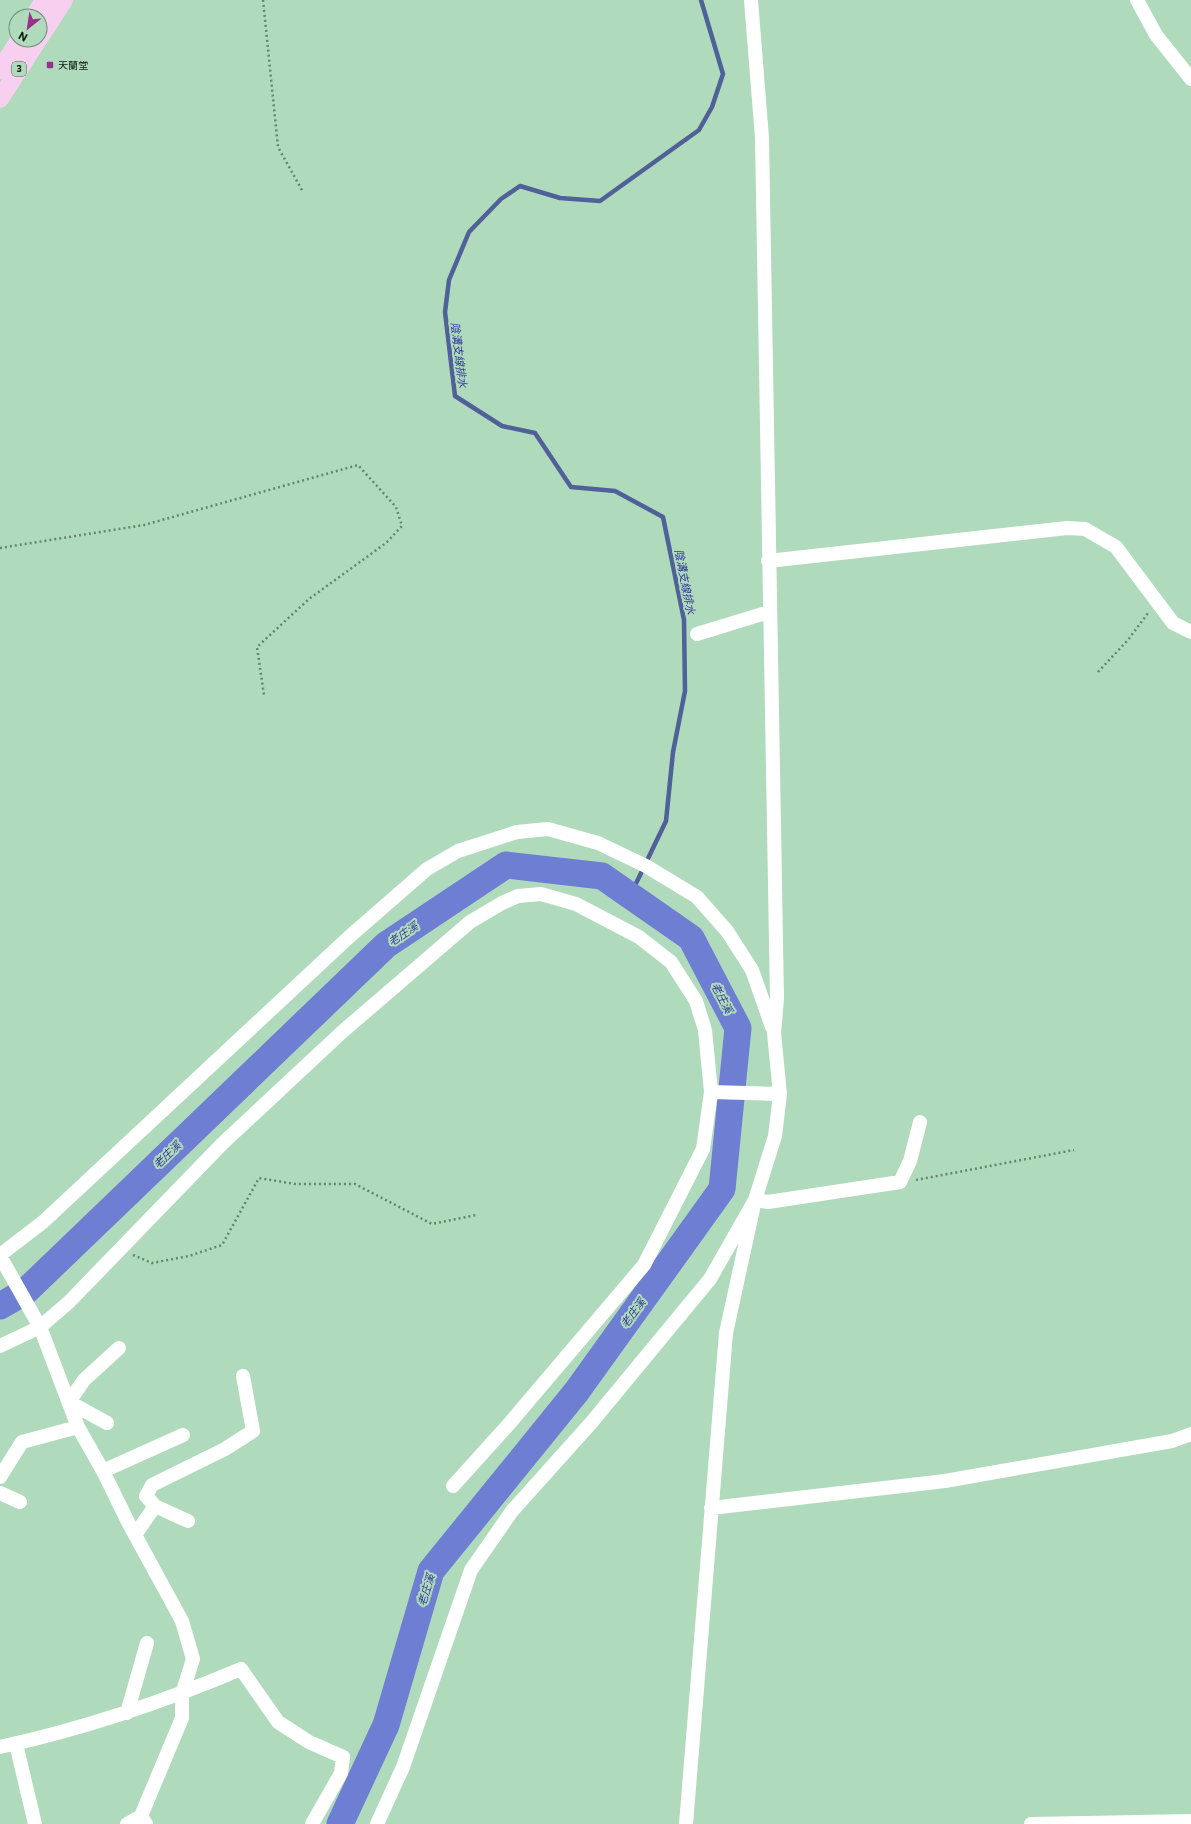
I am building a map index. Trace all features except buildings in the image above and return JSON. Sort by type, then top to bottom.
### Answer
[{"type":"main road","points":[[48,25],[64,0]]},
{"type":"main road","name":"3","points":[[0,70],[14,48]]},
{"type":"main road","name":"3","points":[[0,99],[33,48]]},
{"type":"street","points":[[686,1824],[726,1333],[755,1200],[775,1136],[780,1094],[774,1033],[777,999],[768,561],[762,138],[751,0]]},
{"type":"street","points":[[1136,0],[1156,35],[1191,79]]},
{"type":"street","points":[[768,561],[1067,528],[1085,529],[1116,547],[1173,623],[1191,632]]},
{"type":"street","points":[[697,634],[769,612]]},
{"type":"street","points":[[126,1824],[143,1820],[182,1718],[182,1694],[193,1660],[182,1621],[135,1535],[103,1471],[78,1427],[37,1323],[1,1257],[43,1222],[338,947],[427,869],[458,851],[491,839],[517,832],[548,829],[575,836],[598,843],[646,866],[697,897],[727,931],[752,970],[774,1033]]},
{"type":"street","points":[[0,1346],[69,1302],[222,1143],[342,1032],[470,922],[502,903],[518,896],[541,894],[576,904],[639,937],[671,962],[696,1001],[705,1030],[711,1092],[703,1149],[644,1265],[509,1424],[453,1486]]},
{"type":"street","points":[[711,1092],[780,1094]]},
{"type":"street","points":[[755,1200],[768,1202],[900,1182],[910,1161],[920,1122]]},
{"type":"street","points":[[377,1824],[403,1767],[471,1570],[512,1511],[591,1423],[710,1279],[755,1200]]},
{"type":"street","points":[[69,1402],[84,1380],[118,1348]]},
{"type":"street","points":[[188,1521],[154,1506],[146,1496],[152,1485],[225,1449],[253,1431],[243,1376]]},
{"type":"street","points":[[69,1402],[107,1423]]},
{"type":"street","points":[[0,1477],[22,1442],[78,1427]]},
{"type":"street","points":[[711,1508],[945,1481],[1172,1441],[1191,1434]]},
{"type":"street","points":[[103,1471],[183,1435]]},
{"type":"street","points":[[0,1493],[20,1502]]},
{"type":"street","points":[[135,1535],[154,1506]]},
{"type":"street","points":[[127,1713],[147,1643]]},
{"type":"street","points":[[0,1748],[106,1721],[182,1694],[241,1669],[278,1722],[309,1742],[343,1757],[341,1773],[312,1824]]},
{"type":"street","points":[[16,1744],[35,1824]]},
{"type":"street","points":[[1031,1824],[1191,1821]]},
{"type":"path","points":[[264,0],[278,147],[303,192]]},
{"type":"path","points":[[0,548],[144,525],[358,465],[396,507],[402,526],[386,543],[309,599],[257,647],[264,695]]},
{"type":"path","points":[[1098,672],[1128,640],[1157,601]]},
{"type":"path","points":[[900,1182],[1074,1150]]},
{"type":"path","points":[[119,1250],[152,1263],[189,1256],[222,1245],[260,1178],[295,1184],[355,1184],[432,1224],[476,1215]]},
{"type":"waterway","name":"陰溝支線排水","points":[[630,896],[666,821],[673,752],[685,691],[684,620],[663,517],[615,491],[571,487],[535,433],[502,426],[455,396],[445,312],[449,280],[469,232],[501,199],[520,186],[560,198],[600,201],[699,130],[712,107],[723,74],[701,0]]},
{"type":"waterway","name":"老庄溪","points":[[0,1306],[26,1291],[386,945],[506,865],[602,876],[691,938],[738,1028],[722,1189],[577,1391],[431,1571],[386,1725],[340,1824]]},
{"type":"place","name":"天蘭堂","points":[[50,65]]}]
